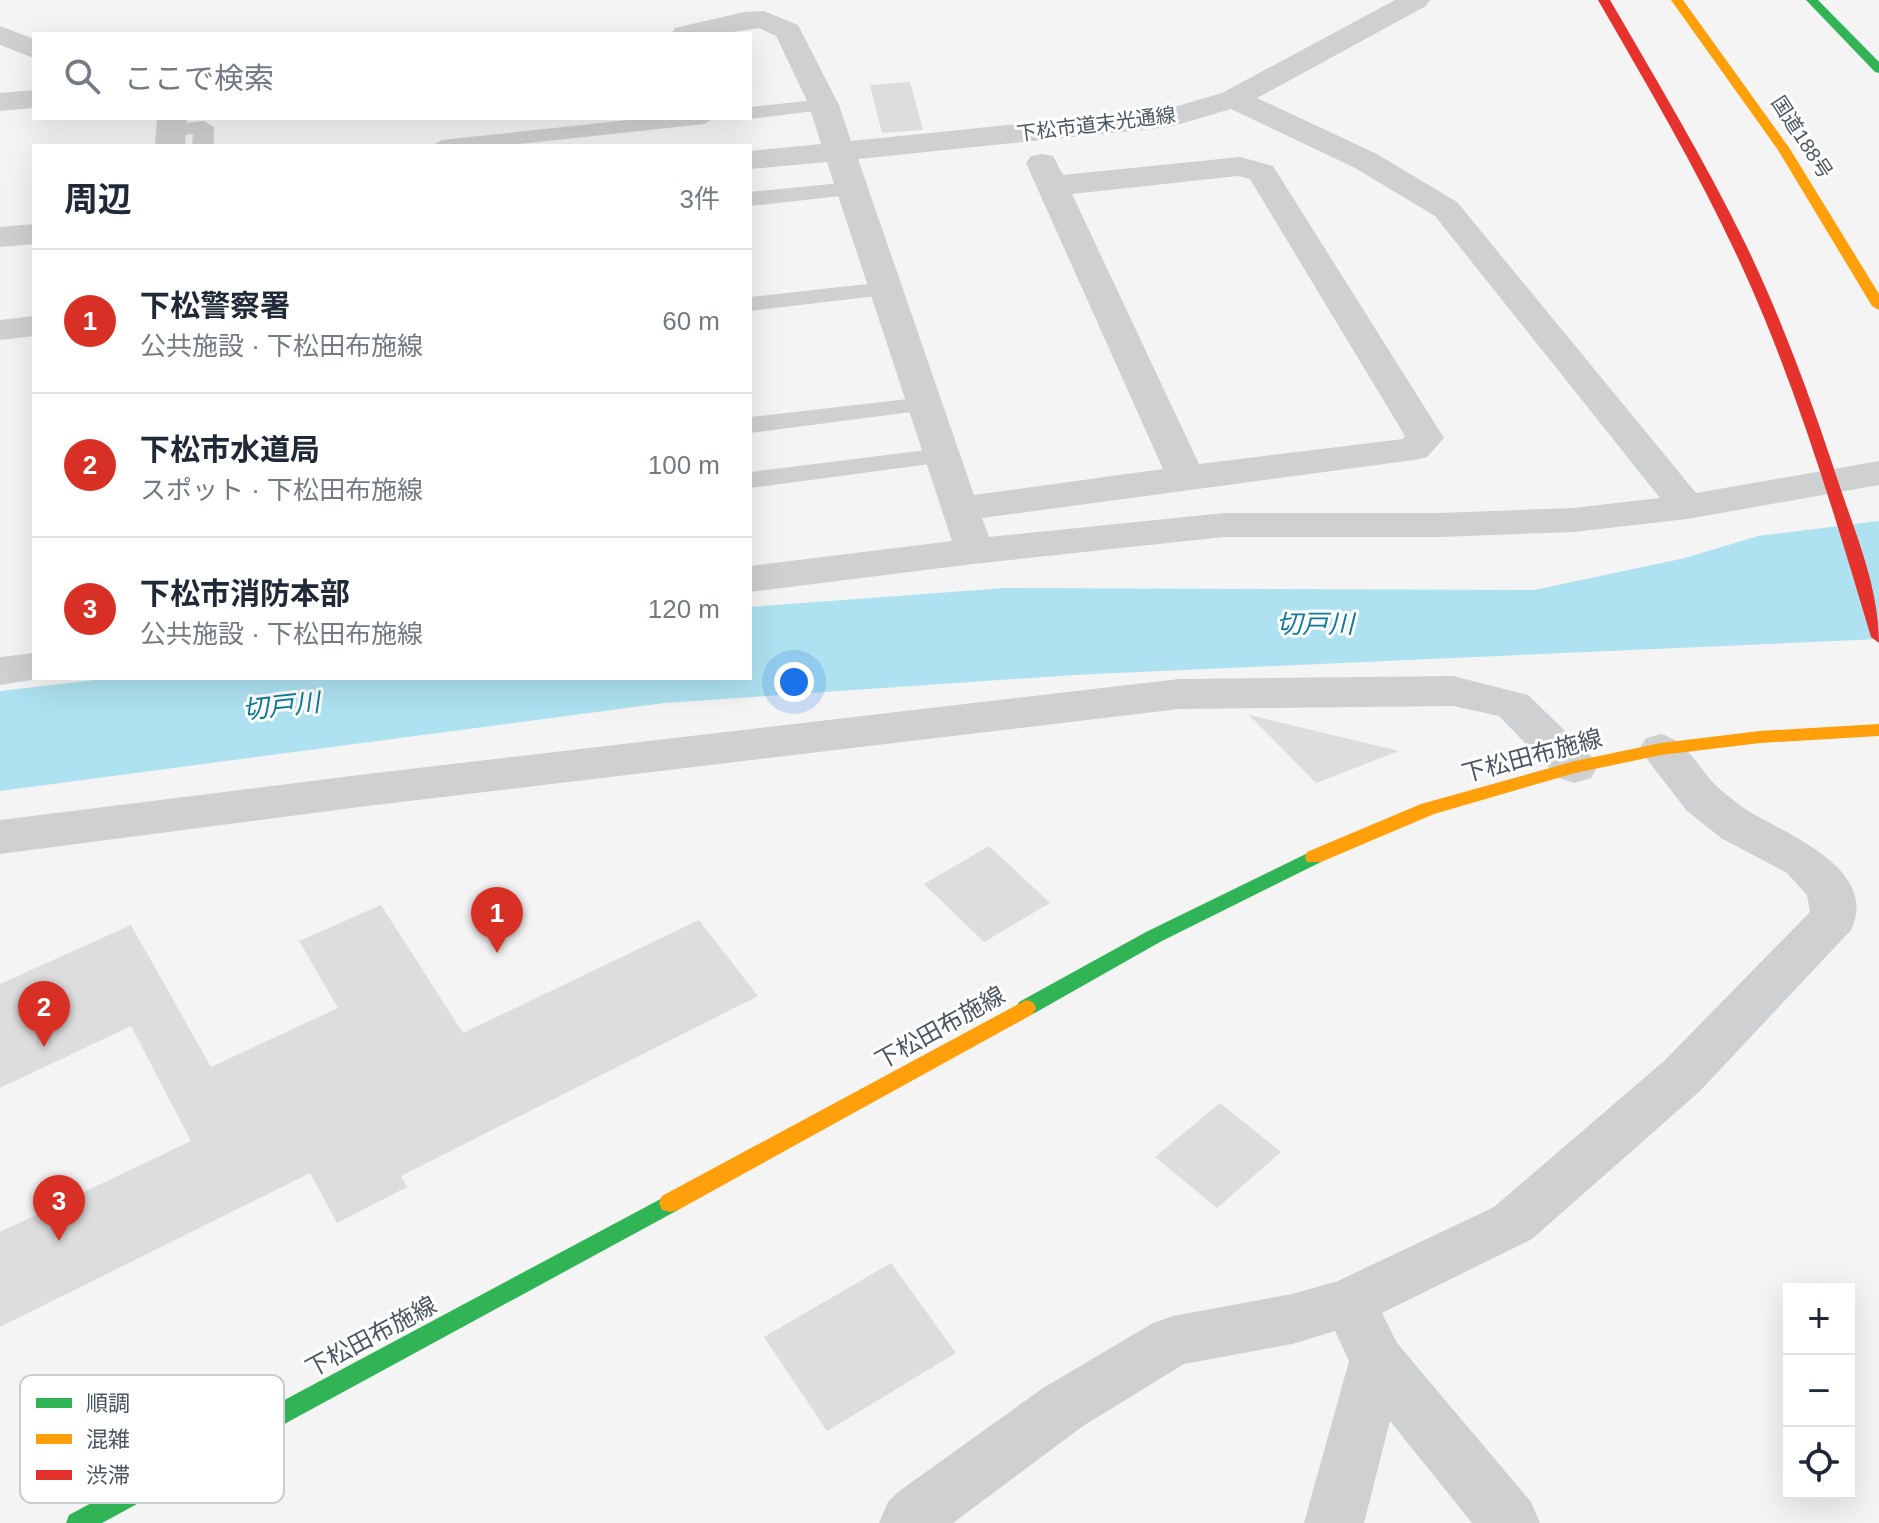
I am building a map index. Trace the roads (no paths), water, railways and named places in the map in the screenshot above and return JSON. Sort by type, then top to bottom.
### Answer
[{"type":"main road","points":[[1604,0],[1734,235],[1782,347],[1834,489],[1879,637]]},
{"type":"main road","name":"国道188号","points":[[1677,0],[1739,79],[1849,251],[1879,306]]},
{"type":"main road","points":[[1812,0],[1879,69]]},
{"type":"main road","name":"下松田布施線","points":[[284,1412],[843,1110],[1153,937],[1284,870],[1428,809],[1575,767],[1661,749],[1760,737],[1879,730]]},
{"type":"main road","name":"下松田布施線","points":[[78,1523],[115,1503]]},
{"type":"street","name":"下松市道末光通線","points":[[752,160],[1170,118],[1233,99],[1416,0]]},
{"type":"street","points":[[693,32],[744,20],[770,10],[788,31],[824,105],[973,551]]},
{"type":"street","points":[[0,35],[32,48]]},
{"type":"street","points":[[0,102],[32,99]]},
{"type":"street","points":[[1233,99],[1366,161],[1446,209],[1687,507]]},
{"type":"street","points":[[1029,133],[1186,477]]},
{"type":"street","points":[[961,509],[1414,449],[1425,438],[1262,173],[1240,166],[1053,186]]},
{"type":"street","points":[[0,237],[32,234]]},
{"type":"street","points":[[0,330],[32,326]]},
{"type":"street","points":[[752,579],[973,551],[1224,525],[1529,522],[1834,489],[1879,473]]},
{"type":"street","points":[[0,671],[32,667]]},
{"type":"street","points":[[0,837],[383,788],[1179,694],[1453,691],[1513,705],[1575,767]]},
{"type":"street","points":[[909,1523],[919,1512],[1063,1407],[1173,1341],[1292,1319],[1349,1302],[1513,1223],[1682,1076],[1834,917],[1830,889],[1803,861],[1737,826],[1703,800],[1661,749]]},
{"type":"street","points":[[1349,1302],[1377,1361],[1510,1523]]},
{"type":"street","points":[[1334,1523],[1377,1361]]},
{"type":"lane","points":[[752,113],[824,105]]},
{"type":"lane","points":[[461,144],[685,120]]},
{"type":"lane","points":[[171,131],[204,127],[203,144]]},
{"type":"lane","points":[[752,199],[851,189]]},
{"type":"lane","points":[[752,304],[885,289]]},
{"type":"lane","points":[[752,425],[925,404]]},
{"type":"lane","points":[[752,480],[943,456]]},
{"type":"water","name":"切戸川","points":[[1879,521],[1879,639],[1073,675],[664,703],[0,791],[0,691],[95,680],[752,680],[752,607],[1005,588],[1534,590],[1685,558],[1758,536]]},
{"type":"place","name":"下松警察署","points":[[497,953]]},
{"type":"place","name":"下松市水道局","points":[[44,1047]]},
{"type":"place","name":"下松市消防本部","points":[[59,1241]]}]
